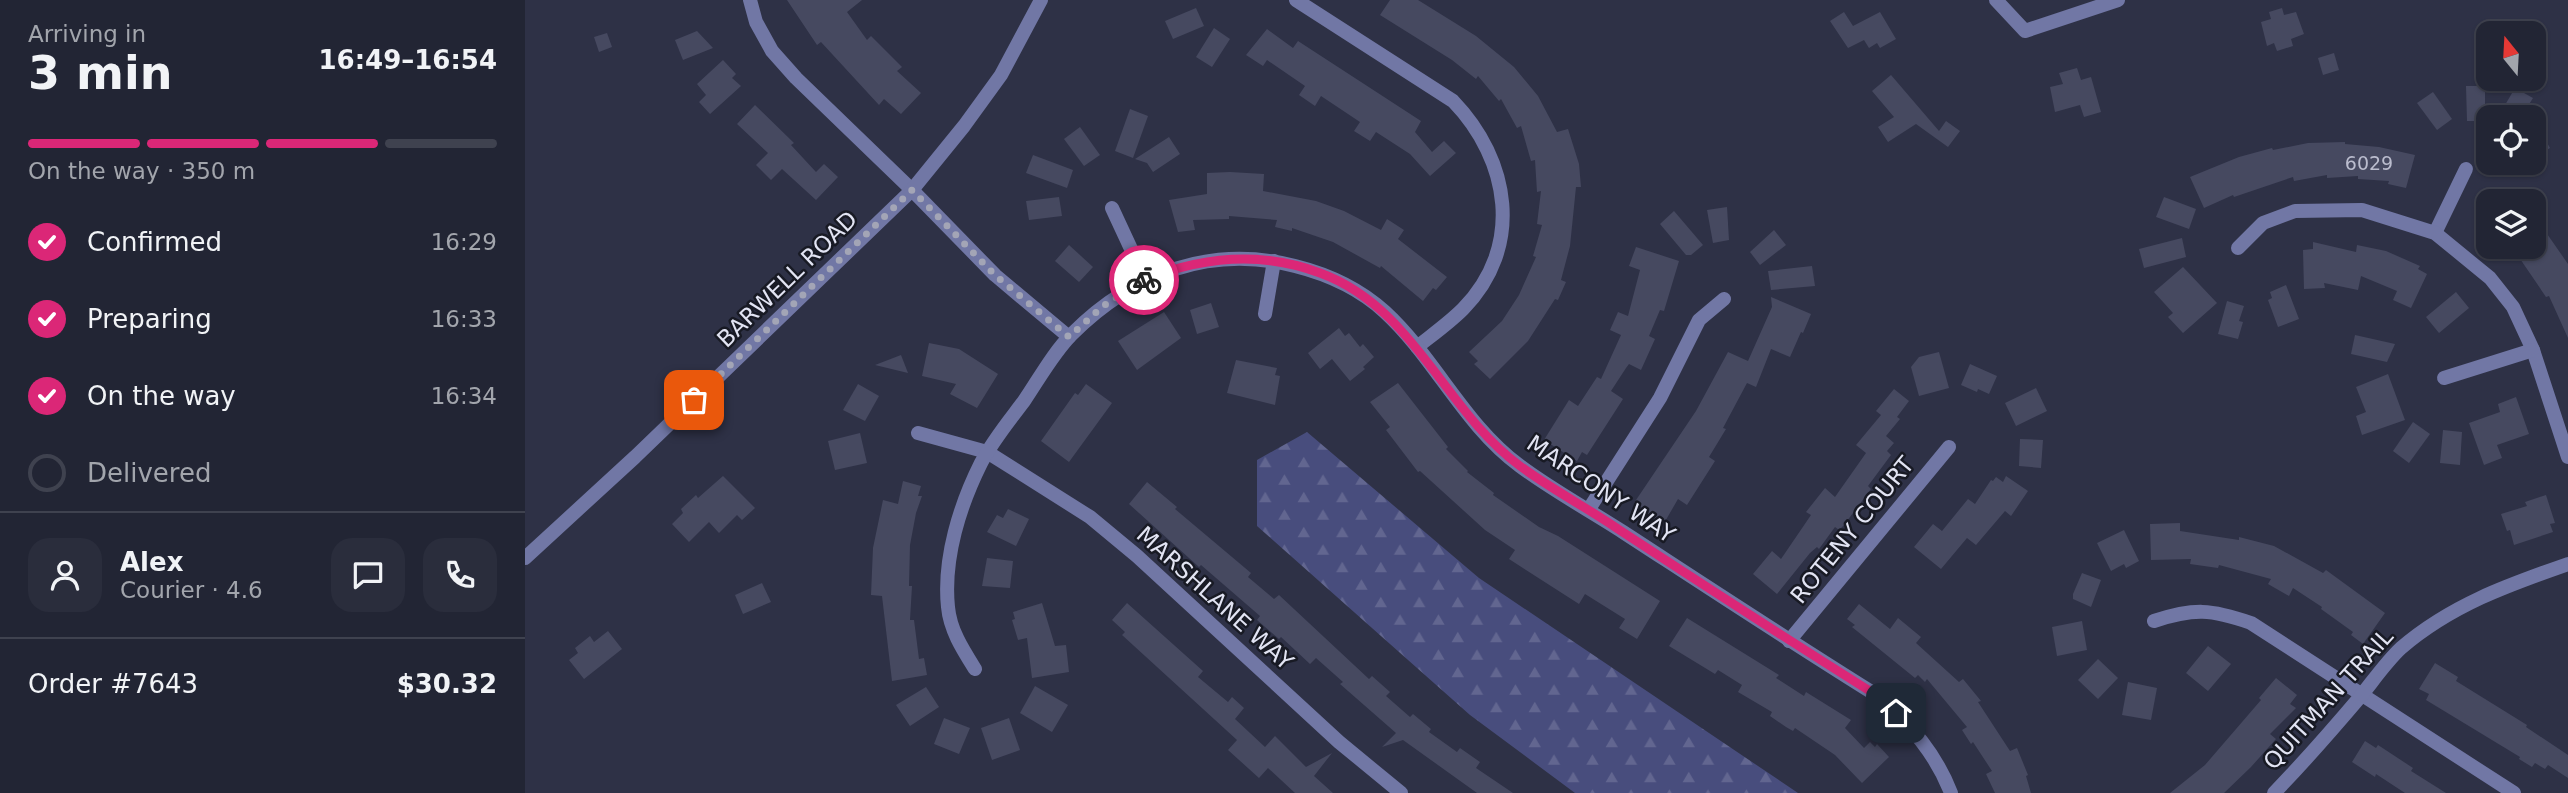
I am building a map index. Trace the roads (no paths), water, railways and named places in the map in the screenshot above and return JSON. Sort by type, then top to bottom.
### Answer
[{"type":"street","points":[[750,0],[756,22],[772,51],[796,78],[995,275],[1069,337]]},
{"type":"street","name":"BARWELL ROAD","points":[[525,558],[635,457],[912,190],[1001,75],[1041,0]]},
{"type":"street","points":[[1296,0],[1453,101],[1472,120],[1500,181],[1503,229],[1498,253],[1489,273],[1463,309],[1417,347]]},
{"type":"street","points":[[1996,0],[2025,31],[2118,0]]},
{"type":"street","points":[[2435,233],[2466,169]]},
{"type":"street","points":[[1112,208],[1145,279]]},
{"type":"street","points":[[2238,248],[2263,223],[2295,211],[2362,210],[2435,233],[2490,278],[2513,307],[2533,350],[2568,457]]},
{"type":"street","name":"MARCONY WAY","points":[[975,669],[955,635],[948,608],[949,565],[957,525],[968,489],[987,452],[1069,337],[1103,306],[1145,279],[1173,268],[1204,261],[1274,261],[1321,273],[1352,289],[1384,311],[1417,347],[1466,411],[1518,465],[1881,698],[1912,727],[1929,751],[1951,793]]},
{"type":"street","points":[[1265,314],[1274,261]]},
{"type":"street","points":[[1589,509],[1660,398],[1699,320],[1724,299]]},
{"type":"street","points":[[2444,378],[2533,350]]},
{"type":"street","name":"MARSHLANE WAY","points":[[918,433],[987,452],[1090,517],[1339,742],[1401,793]]},
{"type":"street","name":"ROTENY COURT","points":[[1789,641],[1949,447]]},
{"type":"street","name":"QUITMAN TRAIL","points":[[2274,793],[2308,758],[2399,650],[2428,627],[2490,592],[2568,564]]},
{"type":"street","points":[[2154,621],[2175,614],[2201,611],[2221,612],[2251,623],[2514,793]]}]
